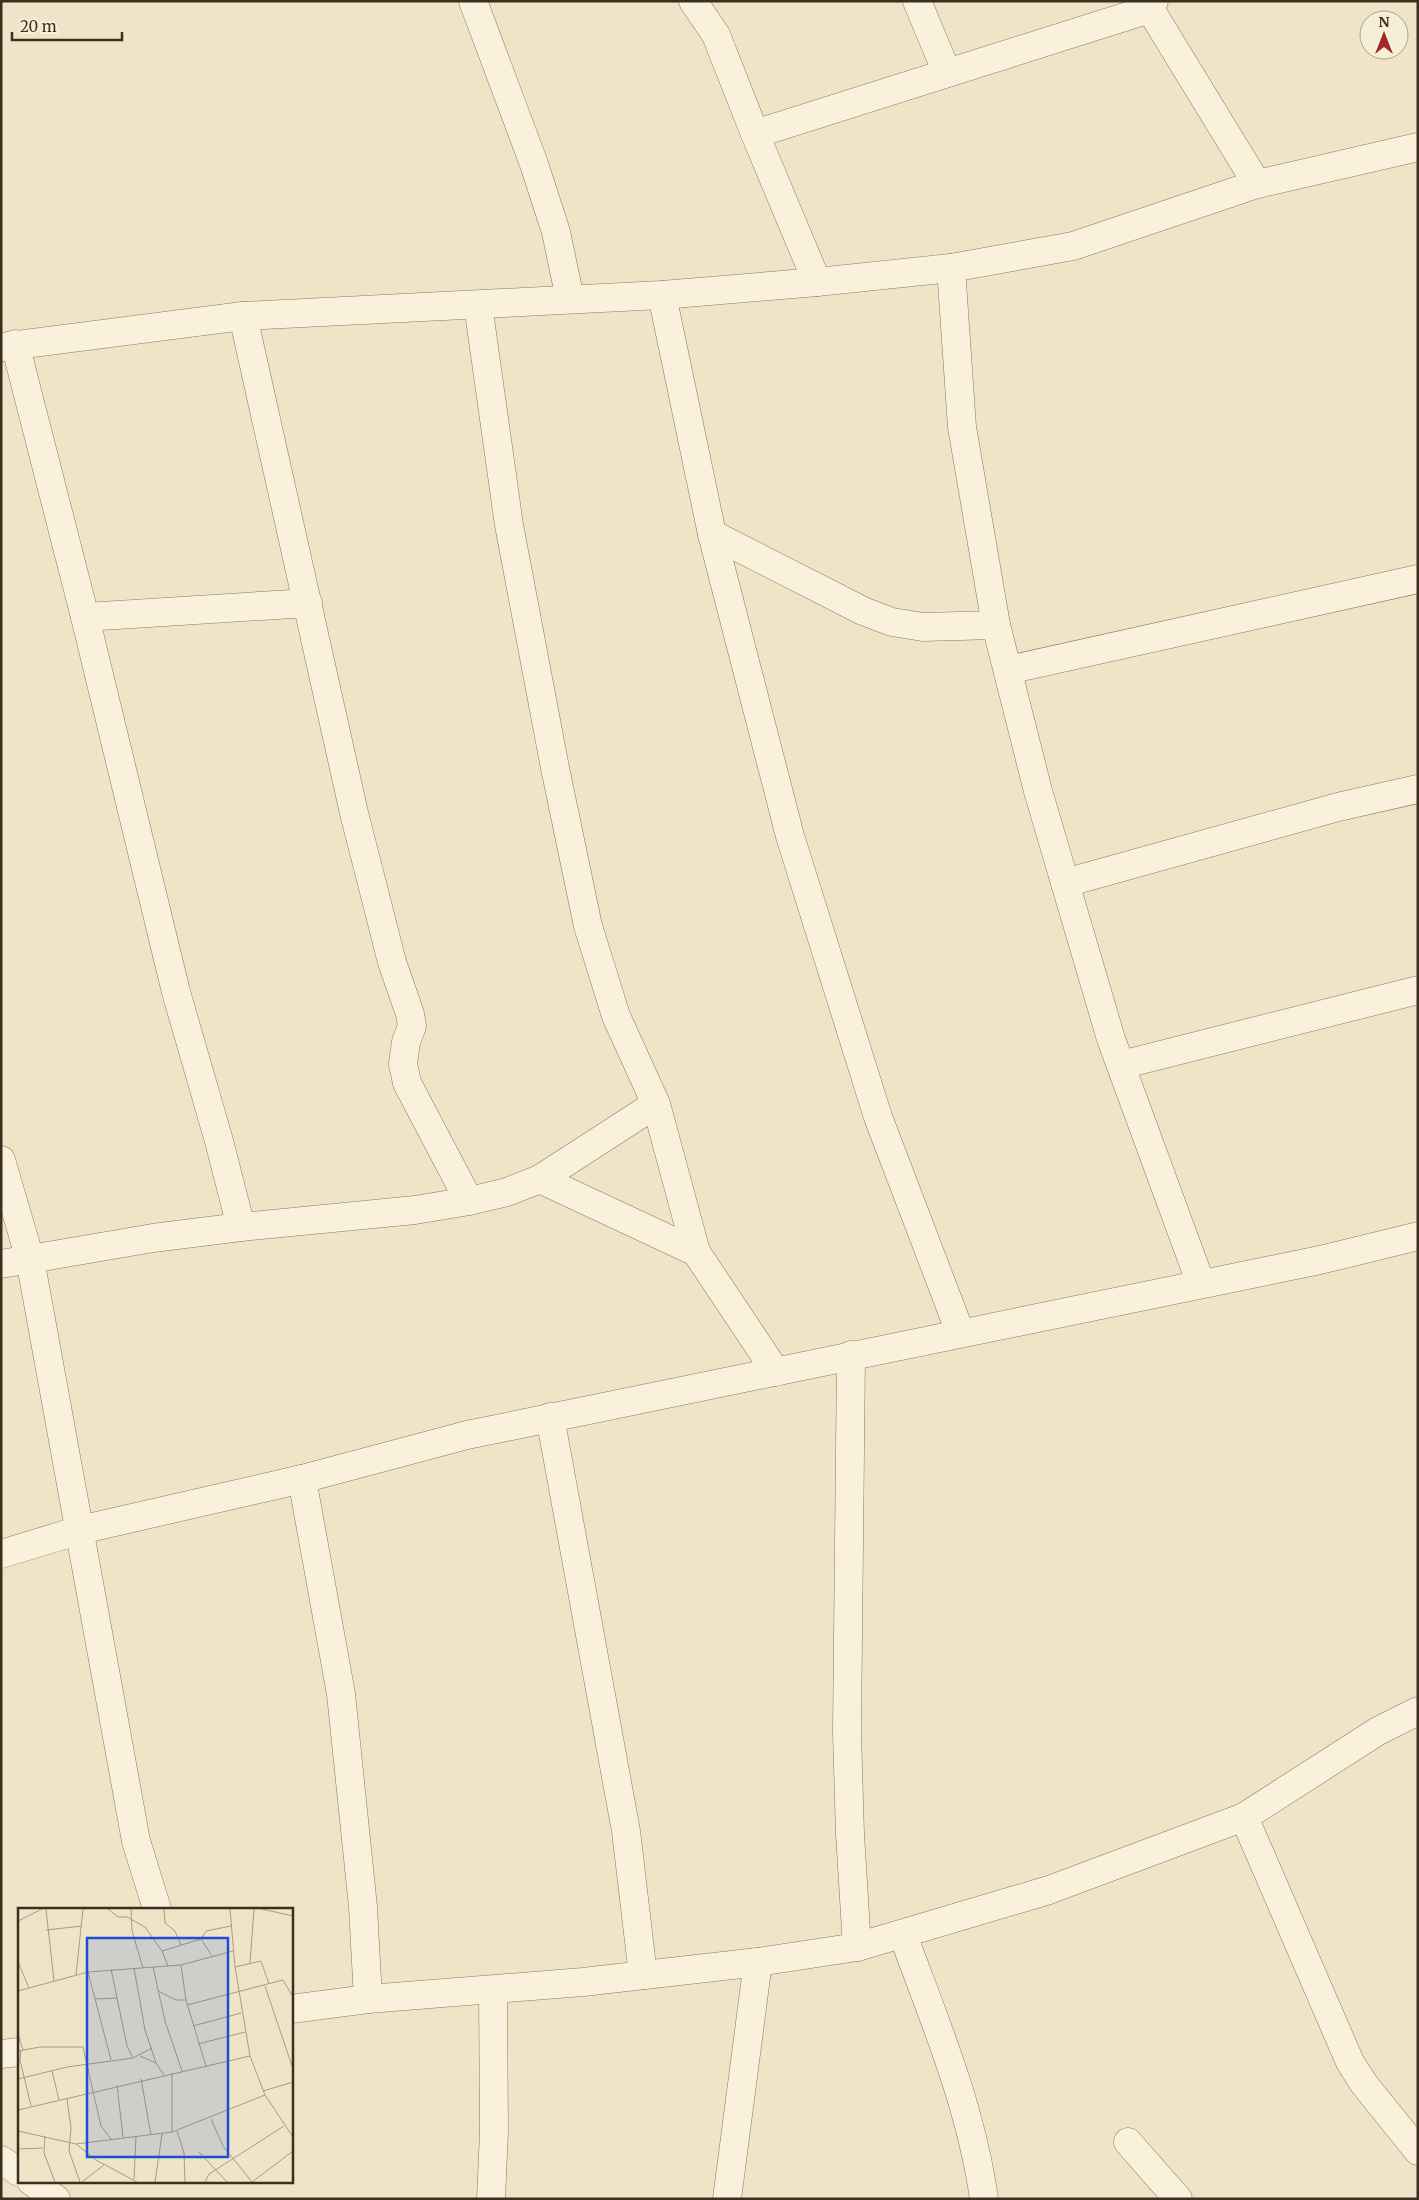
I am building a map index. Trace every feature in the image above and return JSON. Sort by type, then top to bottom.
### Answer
[{"type":"street","points":[[473,1],[534,164],[556,232],[570,299]]},
{"type":"street","points":[[692,1],[716,35],[817,282]]},
{"type":"street","points":[[917,1],[947,73]]},
{"type":"street","points":[[755,134],[1152,5],[1257,184]]},
{"type":"street","points":[[241,1227],[219,1141],[176,992],[85,618],[8,346],[243,316],[662,294],[817,282],[951,268],[1074,246],[1257,184],[1418,147]]},
{"type":"street","points":[[951,268],[962,427],[996,625],[1038,790],[1111,1039],[1201,1284]]},
{"type":"street","points":[[662,294],[712,534],[799,864],[878,1117],[960,1332]]},
{"type":"street","points":[[478,305],[508,526],[588,926],[616,1016],[656,1104],[696,1252],[776,1372]]},
{"type":"street","points":[[243,316],[354,813],[392,962],[410,1014],[412,1026],[406,1042],[403,1064],[407,1083],[468,1201]]},
{"type":"street","points":[[712,534],[862,611],[892,622],[923,627],[996,625]]},
{"type":"street","points":[[1008,670],[1418,579]]},
{"type":"street","points":[[85,618],[308,604]]},
{"type":"street","points":[[1065,883],[1338,807],[1418,789]]},
{"type":"street","points":[[1121,1065],[1418,990]]},
{"type":"street","points":[[1,1264],[153,1238],[241,1227],[415,1210],[507,1192],[540,1179],[656,1104]]},
{"type":"street","points":[[1,1160],[30,1259],[80,1530],[110,1707],[136,1841],[157,1908]]},
{"type":"street","points":[[540,1179],[696,1252]]},
{"type":"street","points":[[1,1554],[80,1530],[302,1478],[458,1437],[960,1332],[1320,1260],[1418,1236]]},
{"type":"street","points":[[851,1355],[847,1732],[850,1834],[857,1947]]},
{"type":"street","points":[[550,1417],[626,1831],[643,1974]]},
{"type":"street","points":[[302,1478],[341,1694],[363,1907],[368,1999]]},
{"type":"street","points":[[292,2008],[368,1999],[493,1991],[758,1962],[857,1947],[1049,1890],[1244,1817],[1378,1731],[1418,1711]]},
{"type":"street","points":[[1244,1817],[1350,2062],[1364,2084],[1418,2151]]},
{"type":"street","points":[[902,1935],[961,2090],[978,2156],[984,2199]]},
{"type":"street","points":[[727,2199],[758,1962]]},
{"type":"street","points":[[491,2199],[494,2131],[493,1991]]},
{"type":"street","points":[[1,2054],[18,2052]]},
{"type":"street","points":[[1128,2142],[1178,2199]]},
{"type":"street","points":[[1,2160],[18,2171]]},
{"type":"street","points":[[32,2182],[56,2199]]}]
